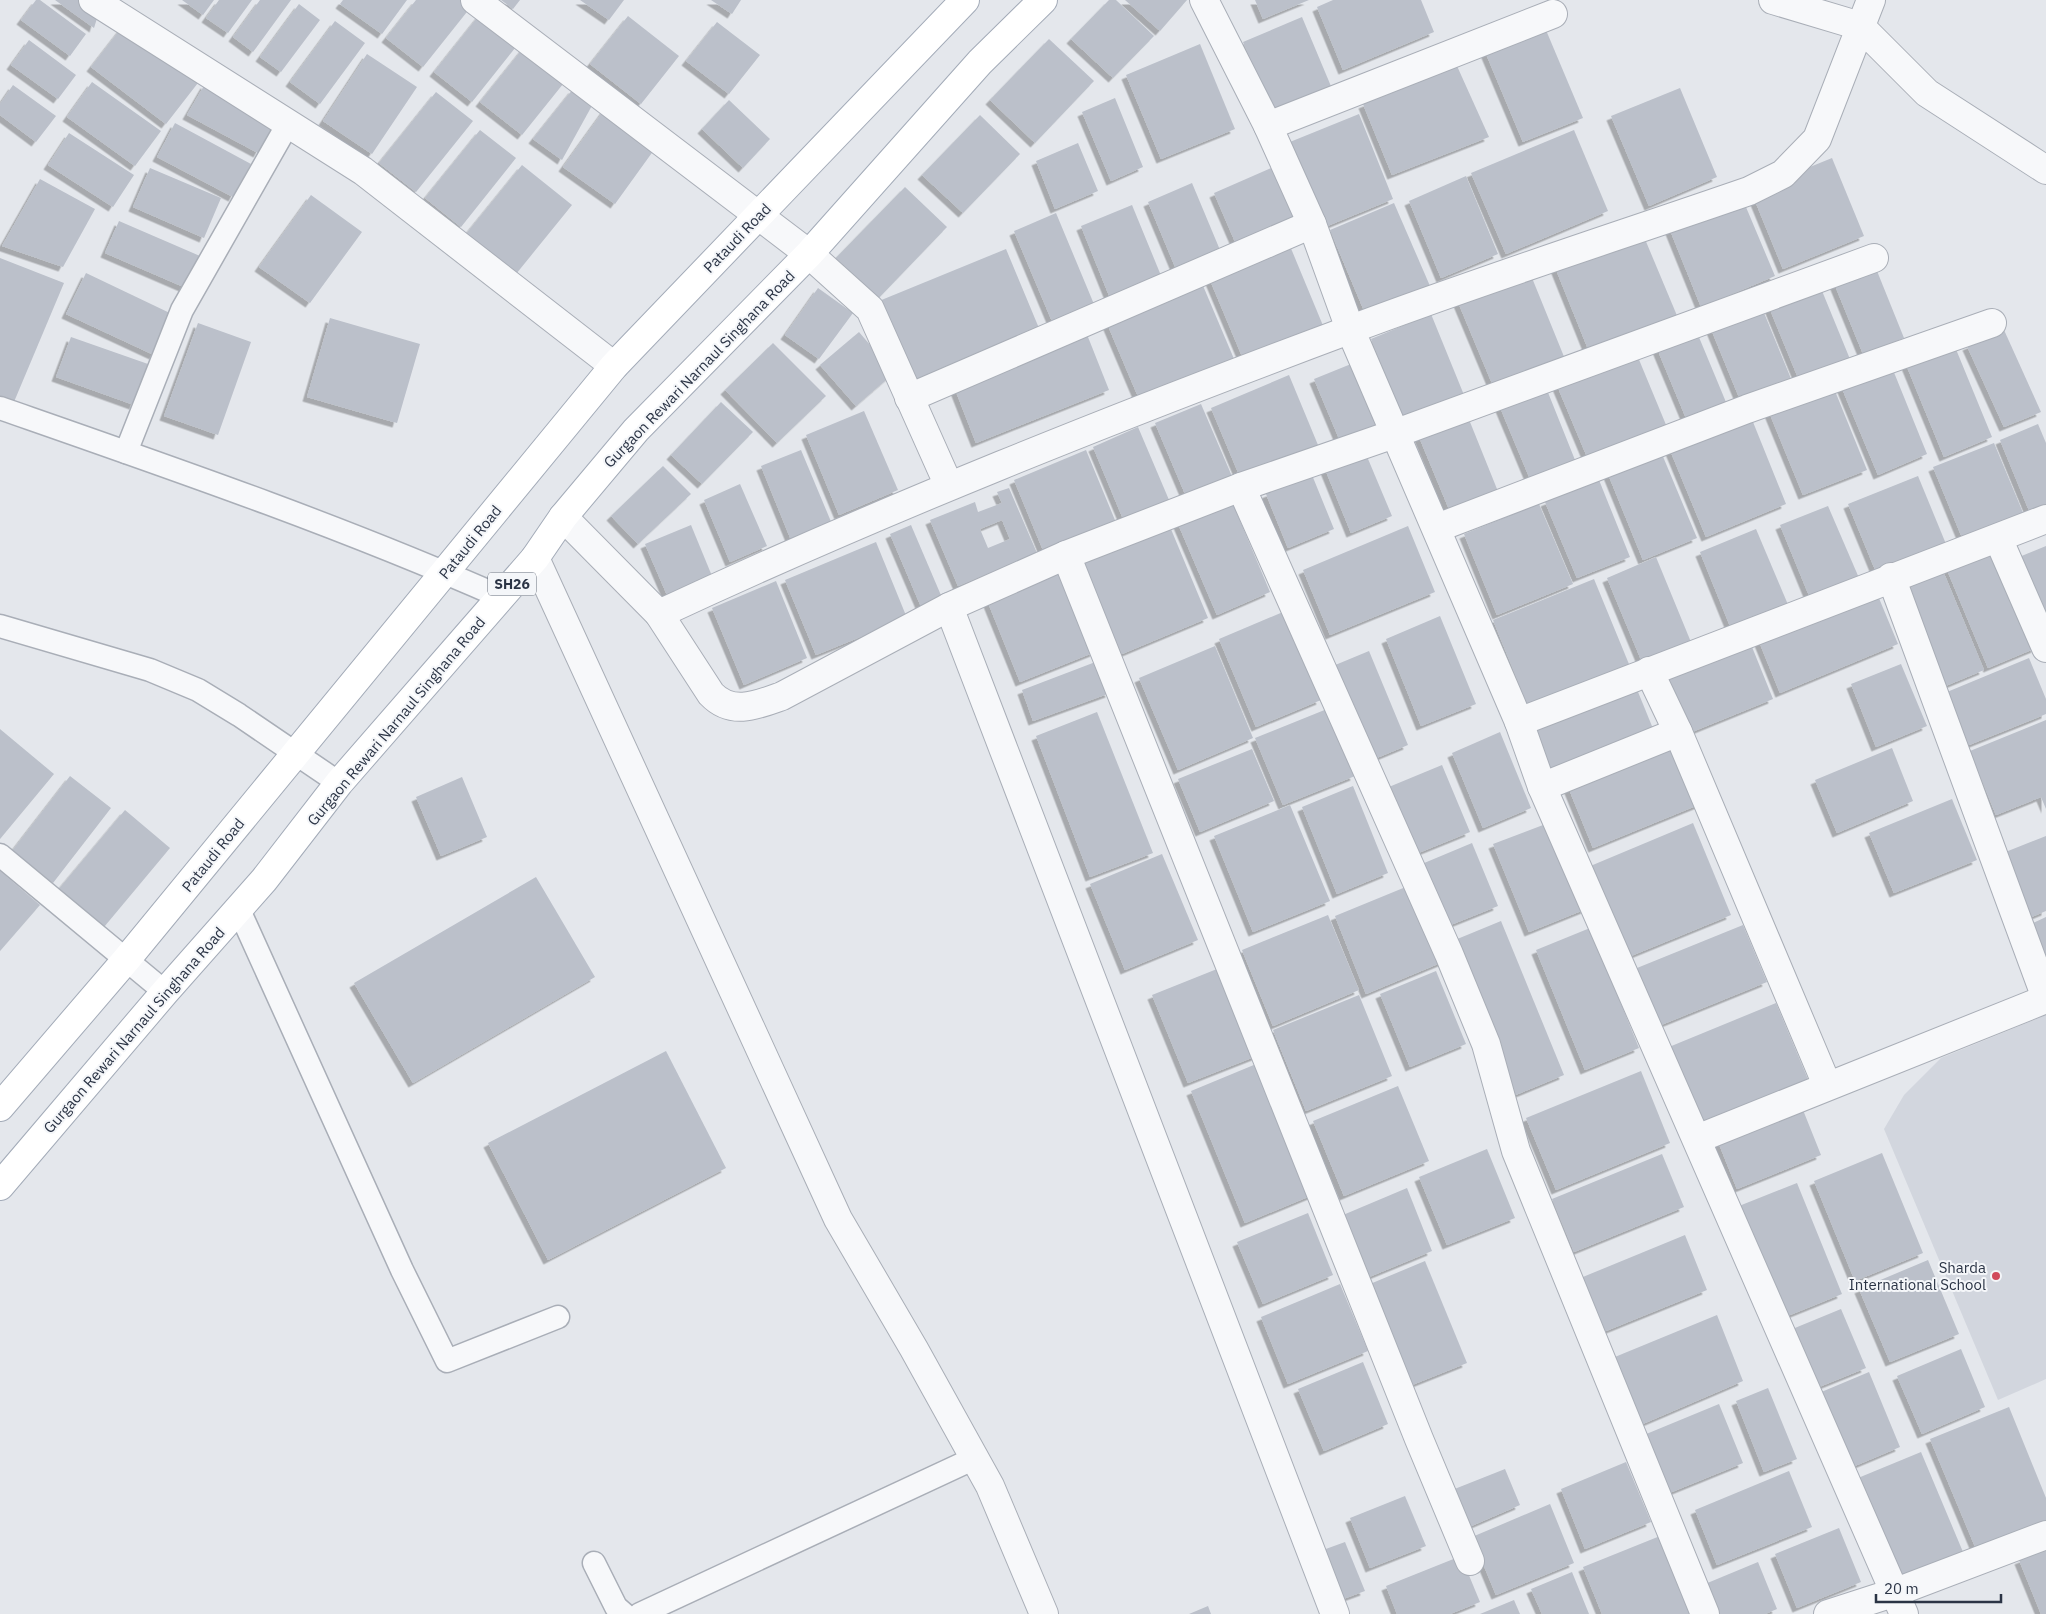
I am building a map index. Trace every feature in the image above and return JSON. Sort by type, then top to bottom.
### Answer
[{"type":"main road","name":"Pataudi Road","points":[[0,1107],[126,960],[614,366],[966,0]]},
{"type":"main road","name":"Gurgaon Rewari Narnaul Singhana Road","points":[[0,1186],[165,992],[239,910],[339,783],[535,558],[563,517],[636,430],[809,254],[980,62],[1043,0]]},
{"type":"street","points":[[93,0],[363,170],[614,366]]},
{"type":"street","points":[[475,0],[809,254],[870,308],[950,486]]},
{"type":"street","points":[[1204,0],[1268,126],[1312,224],[1350,329],[1394,434],[1438,528],[1519,722],[1542,787],[1900,1603]]},
{"type":"street","points":[[1772,0],[1860,26],[1927,93],[2046,170]]},
{"type":"street","points":[[658,614],[757,568],[950,486],[1350,329],[1749,192],[1783,174],[1818,139],[1871,0]]},
{"type":"street","points":[[1268,126],[1553,14]]},
{"type":"street","points":[[909,398],[1312,224]]},
{"type":"street","points":[[563,517],[658,614],[711,694],[720,703],[737,707],[756,705],[782,696],[949,608],[1066,555],[1241,486],[1394,434],[1874,258]]},
{"type":"street","points":[[1438,528],[1747,409],[1992,323]]},
{"type":"street","points":[[1241,486],[1445,946],[1486,1044],[1516,1151],[1705,1614]]},
{"type":"street","points":[[1519,722],[1891,577],[2046,519]]},
{"type":"street","points":[[1998,538],[2046,648]]},
{"type":"street","points":[[1066,555],[1411,1421],[1470,1562]]},
{"type":"street","points":[[535,558],[838,1219],[990,1486],[1044,1614]]},
{"type":"street","points":[[1697,1139],[2046,998],[1891,577]]},
{"type":"street","points":[[949,608],[1335,1614]]},
{"type":"street","points":[[1649,671],[1678,732],[1827,1085]]},
{"type":"street","points":[[1542,787],[1678,732]]},
{"type":"street","points":[[1828,1614],[1900,1603],[2046,1535]]},
{"type":"lane","points":[[126,452],[182,310],[289,122]]},
{"type":"lane","points":[[0,408],[349,534],[445,572],[501,597]]},
{"type":"lane","points":[[0,626],[150,670],[198,690],[339,783]]},
{"type":"lane","points":[[0,855],[165,992]]},
{"type":"lane","points":[[239,910],[402,1270],[447,1361],[558,1317]]},
{"type":"lane","points":[[640,1614],[975,1458]]},
{"type":"lane","points":[[594,1564],[616,1607],[624,1614]]},
{"type":"shaded area","name":"Sharda International School","points":[[2046,1015],[2046,1379],[1998,1400],[1884,1129],[1904,1095],[1941,1058]]},
{"type":"building","points":[[36,0],[40,0],[86,34],[70,56],[21,20]]},
{"type":"building","points":[[55,0],[85,0],[100,9],[94,28]]},
{"type":"building","points":[[182,0],[214,0],[203,15]]},
{"type":"building","points":[[219,0],[252,0],[228,33],[206,18]]},
{"type":"building","points":[[260,0],[291,0],[253,52],[233,37]]},
{"type":"building","points":[[343,0],[407,0],[382,34],[340,4]]},
{"type":"building","points":[[416,0],[471,0],[474,3],[423,67],[386,38]]},
{"type":"building","points":[[501,0],[520,0],[513,9]]},
{"type":"building","points":[[580,0],[624,0],[609,20]]},
{"type":"building","points":[[711,0],[741,0],[732,14]]},
{"type":"building","points":[[1109,0],[1116,0],[1154,36],[1113,78],[1071,39]]},
{"type":"building","points":[[1125,0],[1187,0],[1160,31]]},
{"type":"building","points":[[1255,0],[1309,0],[1263,19]]},
{"type":"building","points":[[1333,0],[1421,0],[1434,32],[1343,70],[1317,7]]},
{"type":"building","points":[[299,4],[320,20],[281,72],[260,57]]},
{"type":"building","points":[[481,13],[519,43],[472,102],[434,72]]},
{"type":"building","points":[[628,16],[679,56],[641,104],[590,64]]},
{"type":"building","points":[[1302,17],[1333,91],[1274,115],[1243,42]]},
{"type":"building","points":[[335,21],[365,43],[320,104],[290,82]]},
{"type":"building","points":[[126,22],[201,79],[166,124],[91,67]]},
{"type":"building","points":[[717,22],[760,55],[729,94],[686,61]]},
{"type":"building","points":[[1543,23],[1583,118],[1523,142],[1484,49]]},
{"type":"building","points":[[1049,39],[1094,81],[1035,143],[990,100]]},
{"type":"building","points":[[29,40],[76,75],[58,99],[11,65]]},
{"type":"building","points":[[1200,44],[1235,129],[1161,159],[1126,75]]},
{"type":"building","points":[[525,46],[567,79],[522,135],[480,102]]},
{"type":"building","points":[[367,54],[417,87],[372,154],[323,121]]},
{"type":"building","points":[[1457,66],[1489,137],[1392,175],[1363,104]]},
{"type":"building","points":[[92,82],[161,131],[135,166],[67,117]]},
{"type":"building","points":[[205,84],[275,122],[258,153],[187,115]]},
{"type":"building","points":[[13,85],[56,116],[36,142],[0,115],[0,104]]},
{"type":"building","points":[[1680,88],[1717,177],[1649,206],[1611,116]]},
{"type":"building","points":[[573,89],[594,102],[562,160],[533,139]]},
{"type":"building","points":[[436,92],[473,121],[416,192],[379,163]]},
{"type":"building","points":[[1115,98],[1143,167],[1111,181],[1082,112]]},
{"type":"building","points":[[729,100],[770,139],[743,168],[702,129]]},
{"type":"building","points":[[607,106],[659,143],[615,204],[563,167]]},
{"type":"building","points":[[1359,114],[1393,199],[1320,229],[1285,144]]},
{"type":"building","points":[[980,115],[1020,154],[963,213],[922,175]]},
{"type":"building","points":[[175,123],[251,164],[233,197],[157,157]]},
{"type":"building","points":[[480,130],[516,158],[461,227],[425,198]]},
{"type":"building","points":[[1574,130],[1608,211],[1506,254],[1471,173]]},
{"type":"building","points":[[69,133],[134,175],[113,207],[48,165]]},
{"type":"building","points":[[1078,143],[1098,191],[1055,209],[1036,161]]},
{"type":"building","points":[[1832,158],[1864,236],[1783,269],[1751,191]]},
{"type":"building","points":[[1280,164],[1303,215],[1236,244],[1214,193]]},
{"type":"building","points":[[522,165],[572,205],[516,274],[466,234]]},
{"type":"building","points":[[150,168],[221,198],[204,238],[133,207]]},
{"type":"building","points":[[1466,176],[1498,254],[1441,278],[1409,201]]},
{"type":"building","points":[[40,179],[95,209],[63,267],[2,246]]},
{"type":"building","points":[[1192,183],[1220,250],[1176,269],[1148,202]]},
{"type":"building","points":[[905,187],[947,227],[873,304],[831,263]]},
{"type":"building","points":[[311,195],[362,232],[310,303],[259,267]]},
{"type":"building","points":[[1743,200],[1775,276],[1701,307],[1670,230]]},
{"type":"building","points":[[1394,203],[1430,286],[1365,313],[1330,230]]},
{"type":"building","points":[[1132,205],[1162,278],[1110,298],[1081,226]]},
{"type":"building","points":[[1056,213],[1096,309],[1054,326],[1014,231]]},
{"type":"building","points":[[119,221],[200,256],[186,288],[105,253]]},
{"type":"building","points":[[1642,232],[1678,318],[1590,354],[1555,267]]},
{"type":"building","points":[[1290,246],[1324,328],[1244,361],[1210,280]]},
{"type":"building","points":[[1006,249],[1041,333],[915,385],[879,301]]},
{"type":"building","points":[[0,258],[64,283],[11,409],[0,405]]},
{"type":"building","points":[[1875,266],[1904,338],[1863,354],[1834,283]]},
{"type":"building","points":[[86,273],[174,315],[154,355],[66,314]]},
{"type":"building","points":[[1530,273],[1567,364],[1496,393],[1458,302]]},
{"type":"building","points":[[1201,281],[1237,366],[1142,406],[1106,321]]},
{"type":"building","points":[[1820,286],[1852,364],[1801,385],[1769,307]]},
{"type":"building","points":[[818,288],[853,313],[819,359],[785,335]]},
{"type":"building","points":[[1760,303],[1794,386],[1743,407],[1709,324]]},
{"type":"building","points":[[1431,314],[1464,395],[1404,420],[1371,339]]},
{"type":"building","points":[[330,318],[420,344],[397,423],[307,397]]},
{"type":"building","points":[[198,323],[251,342],[218,435],[164,416]]},
{"type":"building","points":[[1696,330],[1728,407],[1688,423],[1656,346]]},
{"type":"building","points":[[2004,330],[2041,412],[2004,427],[1967,346]]},
{"type":"building","points":[[859,332],[894,373],[856,406],[820,365]]},
{"type":"building","points":[[1086,332],[1109,390],[976,443],[953,384]]},
{"type":"building","points":[[71,337],[148,364],[134,405],[56,377]]},
{"type":"building","points":[[1953,342],[1992,437],[1944,457],[1905,362]]},
{"type":"building","points":[[773,343],[826,396],[777,443],[725,390]]},
{"type":"building","points":[[1635,350],[1669,432],[1590,464],[1556,383]]},
{"type":"building","points":[[1351,364],[1378,426],[1340,441],[1314,379]]},
{"type":"building","points":[[1891,365],[1927,454],[1878,475],[1841,386]]},
{"type":"building","points":[[1289,375],[1318,445],[1240,477],[1211,408]]},
{"type":"building","points":[[1543,380],[1575,460],[1530,479],[1497,400]]},
{"type":"building","points":[[1833,386],[1867,470],[1803,495],[1769,412]]},
{"type":"building","points":[[721,402],[753,432],[702,484],[671,455]]},
{"type":"building","points":[[1201,404],[1234,481],[1188,501],[1155,423]]},
{"type":"building","points":[[864,411],[898,490],[839,515],[806,435]]},
{"type":"building","points":[[1466,412],[1499,494],[1451,514],[1417,432]]},
{"type":"building","points":[[1751,417],[1786,504],[1706,537],[1670,450]]},
{"type":"building","points":[[2038,424],[2046,443],[2046,506],[2030,513],[2000,440]]},
{"type":"building","points":[[1138,427],[1172,507],[1126,526],[1093,447]]},
{"type":"building","points":[[1994,443],[2024,515],[1963,540],[1933,467]]},
{"type":"building","points":[[1363,447],[1392,516],[1351,533],[1323,464]]},
{"type":"building","points":[[1659,447],[1697,538],[1643,560],[1606,469]]},
{"type":"building","points":[[801,450],[832,524],[791,540],[761,466]]},
{"type":"building","points":[[1086,450],[1117,525],[1045,555],[1014,480]]},
{"type":"building","points":[[663,466],[691,494],[638,544],[611,516]]},
{"type":"building","points":[[1312,475],[1334,529],[1288,548],[1266,494]]},
{"type":"building","points":[[1918,476],[1946,544],[1876,572],[1848,504]]},
{"type":"building","points":[[1599,480],[1630,557],[1577,578],[1545,502]]},
{"type":"building","points":[[740,484],[767,546],[730,562],[704,500]]},
{"type":"building","points":[[1009,488],[1037,553],[958,586],[930,520],[975,502],[978,512],[1002,503],[997,492]],"holes":[[[1002,520],[1010,539],[988,548],[980,529]]]},
{"type":"building","points":[[1230,497],[1270,592],[1217,615],[1176,519]]},
{"type":"building","points":[[1539,504],[1573,584],[1497,615],[1464,534]]},
{"type":"building","points":[[1828,506],[1859,578],[1810,598],[1780,525]]},
{"type":"building","points":[[1168,522],[1208,618],[1122,654],[1081,558]]},
{"type":"building","points":[[691,525],[712,576],[667,595],[645,544]]},
{"type":"building","points":[[911,525],[943,600],[922,609],[890,534]]},
{"type":"building","points":[[1408,526],[1435,592],[1330,635],[1303,570]]},
{"type":"building","points":[[1756,529],[1789,607],[1732,631],[1700,552]]},
{"type":"building","points":[[876,542],[907,618],[816,655],[785,580]]},
{"type":"building","points":[[1994,545],[2036,648],[1988,668],[1945,565]]},
{"type":"building","points":[[2046,546],[2046,623],[2019,557]]},
{"type":"building","points":[[1656,557],[1693,647],[1644,667],[1607,578]]},
{"type":"building","points":[[1061,569],[1095,652],[1020,682],[987,600]]},
{"type":"building","points":[[1943,571],[1984,670],[1943,687],[1903,588]]},
{"type":"building","points":[[1594,579],[1631,669],[1530,711],[1493,620]]},
{"type":"building","points":[[776,581],[807,658],[744,685],[712,608]]},
{"type":"building","points":[[1876,591],[1898,644],[1780,693],[1758,639]]},
{"type":"building","points":[[1283,612],[1321,700],[1256,727],[1219,639]]},
{"type":"building","points":[[1440,616],[1476,704],[1421,726],[1386,639]]},
{"type":"building","points":[[1748,637],[1773,699],[1687,734],[1662,673]]},
{"type":"building","points":[[1215,646],[1253,738],[1178,770],[1139,678]]},
{"type":"building","points":[[1369,651],[1408,745],[1367,762],[1328,668]]},
{"type":"building","points":[[2029,658],[2046,699],[2046,714],[1969,745],[1947,692]]},
{"type":"building","points":[[1098,661],[1110,693],[1033,721],[1022,690]]},
{"type":"building","points":[[1901,664],[1927,726],[1876,747],[1851,684]]},
{"type":"building","points":[[1636,687],[1656,736],[1552,778],[1532,730]]},
{"type":"building","points":[[1327,709],[1355,776],[1283,805],[1255,738]]},
{"type":"building","points":[[1097,712],[1153,853],[1090,877],[1036,736]]},
{"type":"building","points":[[2046,720],[2046,809],[2041,797],[1996,815],[1970,751]]},
{"type":"building","points":[[0,729],[54,774],[0,839]]},
{"type":"building","points":[[1500,732],[1531,808],[1483,828],[1452,753]]},
{"type":"building","points":[[1676,737],[1703,803],[1593,848],[1566,782]]},
{"type":"building","points":[[1892,748],[1913,801],[1837,833],[1815,780]]},
{"type":"building","points":[[1252,749],[1274,801],[1200,832],[1178,779]]},
{"type":"building","points":[[1442,765],[1470,832],[1411,856],[1384,789]]},
{"type":"building","points":[[70,776],[111,808],[53,883],[12,851]]},
{"type":"building","points":[[462,777],[487,837],[441,856],[416,797]]},
{"type":"building","points":[[1353,786],[1388,873],[1337,894],[1302,807]]},
{"type":"building","points":[[1952,799],[1977,860],[1894,893],[1869,833]]},
{"type":"building","points":[[1290,805],[1330,901],[1253,932],[1214,836]]},
{"type":"building","points":[[125,810],[170,848],[104,927],[58,890]]},
{"type":"building","points":[[1551,822],[1586,909],[1529,932],[1493,844]]},
{"type":"building","points":[[1693,823],[1731,915],[1626,958],[1588,867]]},
{"type":"building","points":[[2046,836],[2046,911],[2029,918],[2003,853]]},
{"type":"building","points":[[1472,843],[1498,906],[1443,928],[1417,866]]},
{"type":"building","points":[[1162,854],[1198,940],[1125,970],[1090,884]]},
{"type":"building","points":[[0,871],[40,905],[0,951]]},
{"type":"building","points":[[536,877],[595,977],[413,1083],[354,983]]},
{"type":"building","points":[[1413,884],[1445,961],[1366,994],[1335,916]]},
{"type":"building","points":[[1328,915],[1359,990],[1273,1026],[1242,950]]},
{"type":"building","points":[[2046,917],[2046,960],[2031,924]]},
{"type":"building","points":[[1501,921],[1564,1075],[1513,1096],[1450,942]]},
{"type":"building","points":[[1743,925],[1767,982],[1661,1025],[1637,968]]},
{"type":"building","points":[[1590,928],[1639,1048],[1585,1070],[1536,950]]},
{"type":"building","points":[[1222,967],[1259,1055],[1188,1083],[1152,995]]},
{"type":"building","points":[[1436,971],[1466,1044],[1410,1067],[1380,994]]},
{"type":"building","points":[[1359,995],[1392,1076],[1306,1111],[1273,1030]]},
{"type":"building","points":[[1776,1003],[1810,1084],[1703,1128],[1669,1047]]},
{"type":"building","points":[[666,1051],[726,1168],[548,1260],[488,1143]]},
{"type":"building","points":[[1261,1062],[1315,1194],[1245,1223],[1191,1091]]},
{"type":"building","points":[[1641,1071],[1670,1143],[1556,1190],[1526,1118]]},
{"type":"building","points":[[1398,1086],[1429,1161],[1344,1196],[1313,1121]]},
{"type":"building","points":[[1799,1100],[1821,1155],[1737,1189],[1715,1134]]},
{"type":"building","points":[[1487,1149],[1515,1218],[1447,1245],[1419,1177]]},
{"type":"building","points":[[1882,1153],[1923,1253],[1855,1281],[1814,1181]]},
{"type":"building","points":[[1662,1154],[1684,1207],[1574,1252],[1552,1199]]},
{"type":"building","points":[[1797,1183],[1842,1294],[1785,1317],[1739,1206]]},
{"type":"building","points":[[1407,1188],[1432,1251],[1369,1277],[1343,1215]]},
{"type":"building","points":[[1308,1213],[1333,1275],[1263,1304],[1237,1242]]},
{"type":"building","points":[[1685,1235],[1707,1290],[1601,1333],[1578,1279]]},
{"type":"building","points":[[1928,1260],[1959,1334],[1890,1362],[1859,1289]]},
{"type":"building","points":[[1425,1261],[1467,1363],[1412,1385],[1370,1284]]},
{"type":"building","points":[[1340,1284],[1368,1351],[1288,1384],[1261,1317]]},
{"type":"building","points":[[1841,1309],[1866,1368],[1814,1389],[1790,1330]]},
{"type":"building","points":[[1717,1315],[1743,1381],[1638,1426],[1610,1359]]},
{"type":"building","points":[[1961,1349],[1985,1407],[1922,1434],[1897,1376]]},
{"type":"building","points":[[1363,1362],[1388,1424],[1324,1451],[1298,1389]]},
{"type":"building","points":[[1869,1372],[1900,1447],[1850,1468],[1819,1393]]},
{"type":"building","points":[[1768,1388],[1797,1459],[1764,1472],[1736,1401]]},
{"type":"building","points":[[1719,1404],[1743,1463],[1662,1496],[1639,1437]]},
{"type":"building","points":[[2009,1407],[2046,1498],[2046,1520],[1976,1549],[1930,1439]]},
{"type":"building","points":[[1921,1452],[1963,1552],[1899,1578],[1858,1478]]},
{"type":"building","points":[[1626,1462],[1651,1522],[1585,1549],[1561,1489]]},
{"type":"building","points":[[1505,1469],[1520,1505],[1462,1530],[1447,1492]]},
{"type":"building","points":[[1789,1471],[1812,1527],[1717,1565],[1695,1510]]},
{"type":"building","points":[[1405,1496],[1426,1546],[1370,1568],[1350,1518]]},
{"type":"building","points":[[1550,1504],[1574,1563],[1496,1595],[1472,1537]]},
{"type":"building","points":[[1839,1528],[1861,1582],[1797,1608],[1775,1554]]},
{"type":"building","points":[[1665,1534],[1697,1614],[1602,1614],[1583,1567]]},
{"type":"building","points":[[1345,1542],[1365,1591],[1343,1599],[1323,1550]]},
{"type":"building","points":[[2046,1549],[2046,1614],[2041,1614],[2019,1560]]},
{"type":"building","points":[[1461,1556],[1480,1602],[1450,1614],[1397,1614],[1386,1586]]},
{"type":"building","points":[[1758,1562],[1777,1609],[1765,1614],[1717,1614],[1705,1584]]},
{"type":"building","points":[[1572,1572],[1589,1614],[1542,1614],[1531,1589]]},
{"type":"building","points":[[1514,1600],[1520,1614],[1480,1614]]},
{"type":"building","points":[[1208,1606],[1211,1614],[1189,1614]]},
{"type":"place","name":"Sharda International School","points":[[1996,1276]]}]
